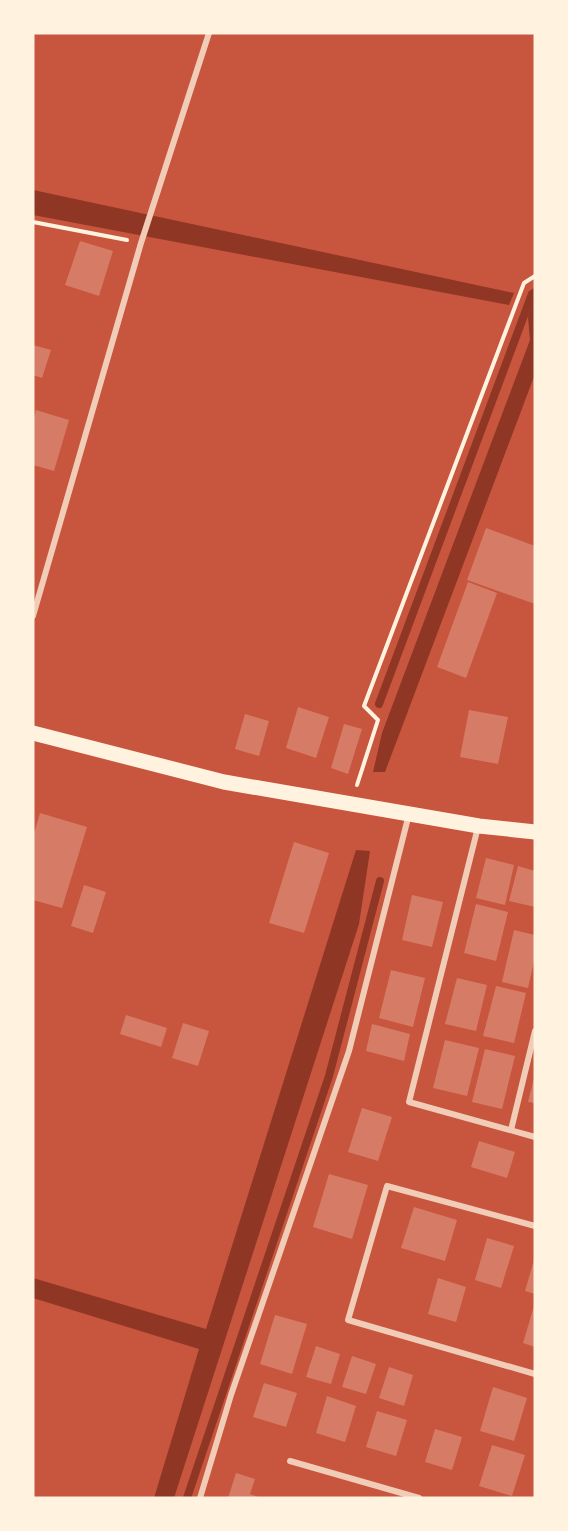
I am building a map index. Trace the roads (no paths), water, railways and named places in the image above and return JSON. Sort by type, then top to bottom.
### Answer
[{"type":"main road","points":[[33,733],[224,782],[479,826],[535,832]]},
{"type":"street","points":[[33,616],[141,243],[209,33]]},
{"type":"street","points":[[200,1498],[231,1395],[349,1051],[409,814]]},
{"type":"street","points":[[479,826],[410,1102],[535,1137]]},
{"type":"street","points":[[512,1130],[535,1031]]},
{"type":"street","points":[[535,1226],[387,1186],[348,1320],[535,1374]]},
{"type":"street","points":[[290,1461],[419,1498]]},
{"type":"waterway","points":[[379,704],[532,294],[535,292]]},
{"type":"waterway","points":[[187,1498],[329,1076],[380,881]]}]
